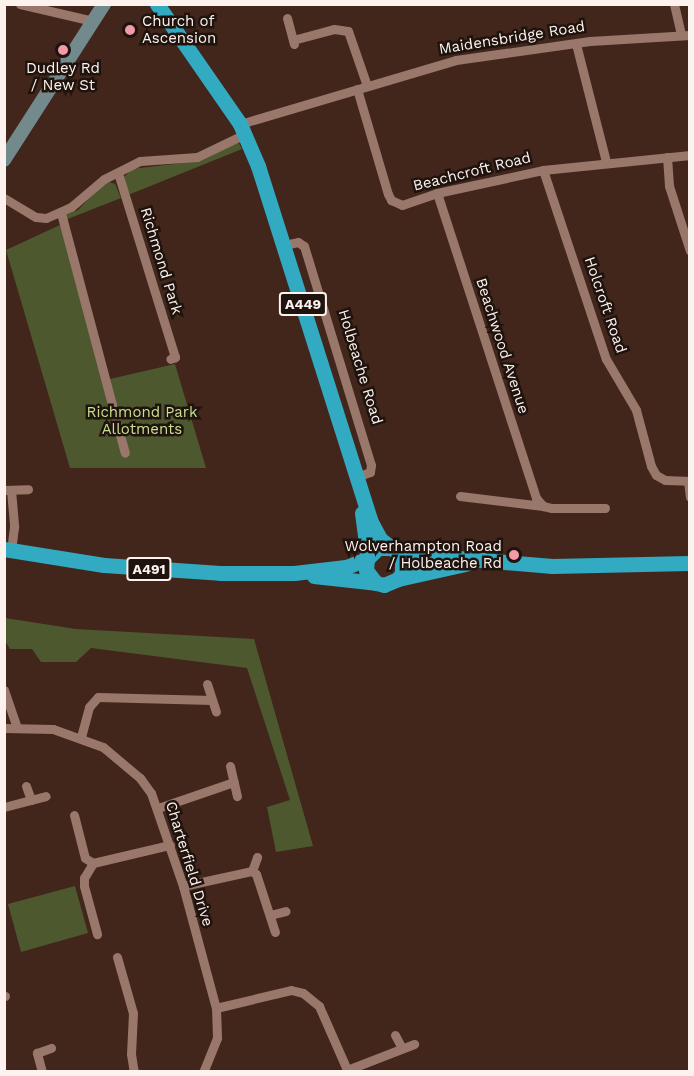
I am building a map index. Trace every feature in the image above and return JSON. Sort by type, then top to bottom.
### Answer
[{"type":"highway","name":"A449","points":[[157,4],[243,129],[284,245],[357,481],[376,534],[394,550]]},
{"type":"highway","name":"A449","points":[[357,481],[368,558]]},
{"type":"highway","points":[[482,561],[398,579],[384,585],[376,583],[366,570],[368,558],[378,548],[482,561],[563,567],[690,563]]},
{"type":"highway","name":"A491","points":[[8,549],[154,570],[294,573],[376,583]]},
{"type":"highway","points":[[394,550],[404,566],[398,579]]},
{"type":"highway","name":"A491","points":[[294,573],[346,567],[368,558]]},
{"type":"main road","points":[[4,160],[104,4]]},
{"type":"street","points":[[20,4],[93,21]]},
{"type":"street","points":[[674,4],[685,35]]},
{"type":"street","name":"Beachcroft Road","points":[[287,18],[293,42],[334,29],[348,31],[392,200],[402,205],[437,193],[543,170],[690,155]]},
{"type":"street","name":"Maidensbridge Road","points":[[61,213],[84,198],[104,179],[148,159],[197,157],[243,129],[362,87],[456,60],[576,44],[685,35]]},
{"type":"street","points":[[576,44],[606,162]]},
{"type":"street","points":[[667,157],[669,186],[690,251]]},
{"type":"street","name":"Holcroft Road","points":[[543,170],[606,359],[636,410],[651,466],[656,475],[667,481],[689,481]]},
{"type":"street","name":"Richmond Park","points":[[118,172],[175,358]]},
{"type":"street","name":"Beachwood Avenue","points":[[437,193],[536,498],[543,506]]},
{"type":"street","points":[[4,198],[36,217],[46,218],[61,213],[125,453]]},
{"type":"street","points":[[689,481],[690,497]]},
{"type":"street","points":[[8,549],[14,527],[8,490],[28,489]]},
{"type":"street","points":[[460,496],[543,506],[605,508]]},
{"type":"street","points":[[207,684],[216,712]]},
{"type":"street","points":[[4,690],[17,727]]},
{"type":"street","points":[[81,738],[89,707],[98,697],[212,700]]},
{"type":"street","name":"Charterfield Drive","points":[[4,728],[53,729],[104,747],[140,778],[158,808],[183,886],[216,1008],[217,1038],[210,1060],[203,1071]]},
{"type":"street","points":[[230,766],[237,796]]},
{"type":"street","points":[[158,808],[234,782]]},
{"type":"street","points":[[26,786],[31,800]]},
{"type":"street","points":[[4,807],[46,796]]},
{"type":"street","points":[[74,815],[85,858],[93,863],[170,845]]},
{"type":"street","points":[[252,871],[257,857]]},
{"type":"street","points":[[93,863],[84,878],[84,886],[97,934]]},
{"type":"street","points":[[183,886],[252,871]]},
{"type":"street","points":[[252,871],[256,874],[275,932]]},
{"type":"street","points":[[270,915],[286,911]]},
{"type":"street","points":[[117,957],[133,1013],[131,1054],[134,1071]]},
{"type":"street","points":[[216,1008],[291,990],[303,993],[320,1006],[348,1071],[414,1044]]},
{"type":"street","points":[[395,1035],[402,1048]]},
{"type":"street","points":[[42,1071],[37,1053],[51,1048]]},
{"type":"green space","points":[[239,143],[242,149],[128,195],[124,177],[132,169],[182,163]]},
{"type":"green space","points":[[109,182],[115,184],[121,198],[65,220],[63,216],[78,210],[103,184]]},
{"type":"green space","name":"Richmond Park Allotments","points":[[60,225],[110,379],[175,364],[206,468],[70,468],[6,250]]},
{"type":"green space","points":[[5,618],[76,629],[254,639],[313,846],[276,852],[267,807],[290,800],[247,668],[91,648],[76,662],[41,662],[32,649],[10,649],[5,641]]},
{"type":"green space","points":[[75,886],[88,933],[21,952],[8,904]]},
{"type":"place","name":"Church of Ascension","points":[[130,30]]},
{"type":"place","name":"Dudley Rd / New St","points":[[63,50]]},
{"type":"place","name":"Wolverhampton Road / Holbeache Rd","points":[[514,555]]}]
